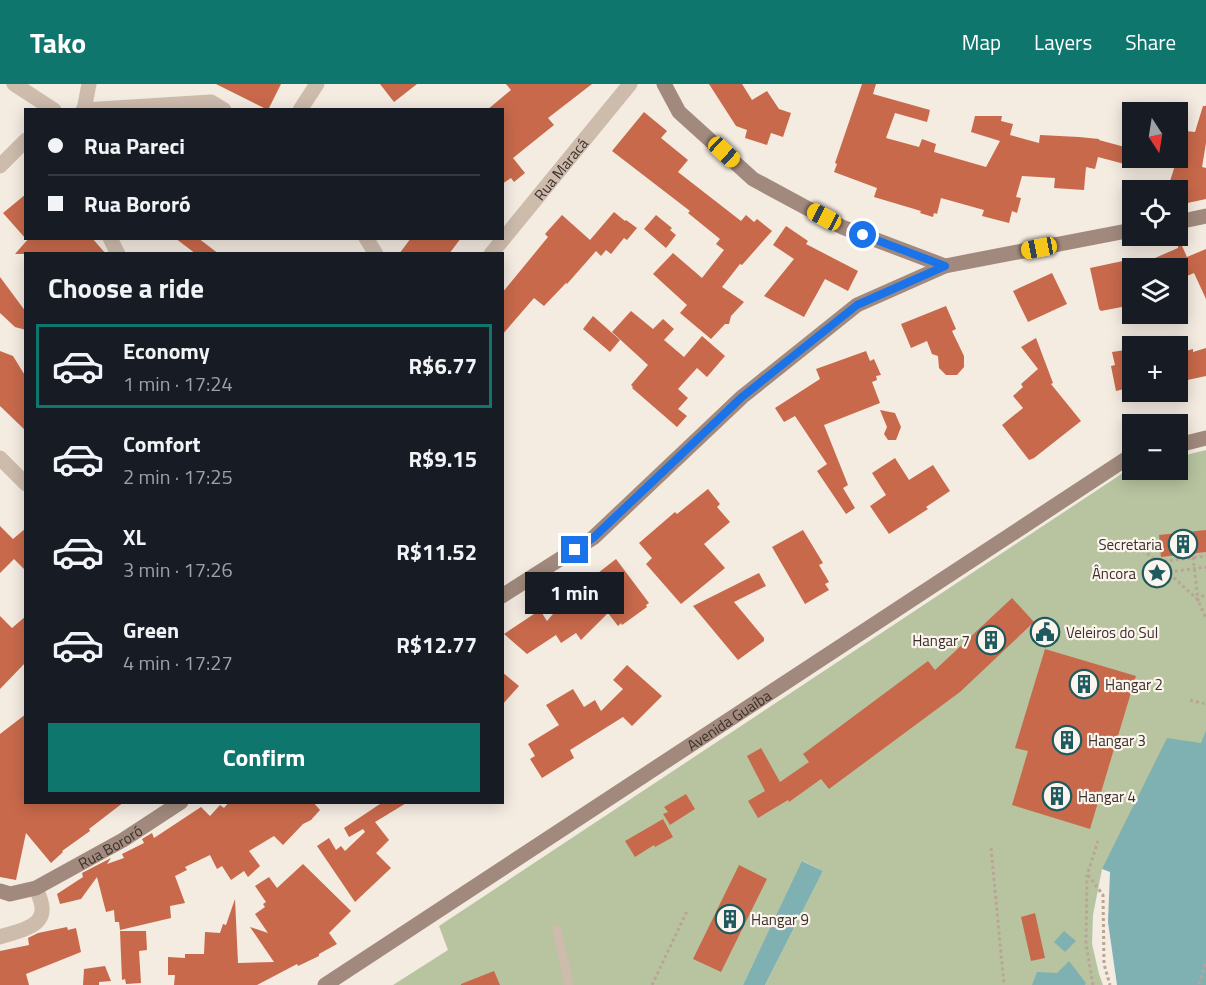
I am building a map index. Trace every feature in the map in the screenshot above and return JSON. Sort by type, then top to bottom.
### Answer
[{"type":"street","points":[[15,84],[51,108]]},
{"type":"street","points":[[84,108],[89,84]]},
{"type":"street","points":[[301,108],[317,84]]},
{"type":"street","name":"Rua Maracá","points":[[504,238],[630,84]]},
{"type":"street","points":[[664,84],[680,112],[753,179],[842,227],[945,266]]},
{"type":"street","points":[[102,108],[211,102],[222,108]]},
{"type":"street","points":[[0,165],[24,142]]},
{"type":"street","points":[[1188,220],[1206,216]]},
{"type":"street","points":[[504,595],[593,538],[742,397],[857,305],[945,266],[1122,232]]},
{"type":"street","name":"Rua Maracá","points":[[493,252],[502,240]]},
{"type":"street","points":[[1188,442],[1206,438]]},
{"type":"street","name":"Avenida Guaíba","points":[[325,985],[1122,462]]},
{"type":"street","points":[[4,463],[24,466]]},
{"type":"street","points":[[4,463],[24,482]]},
{"type":"street","name":"Rua Bororó","points":[[0,891],[10,894],[36,888],[123,840],[179,804]]},
{"type":"street","points":[[0,937],[34,925],[40,918],[42,909],[36,888]]},
{"type":"lane","points":[[556,930],[568,985]]},
{"type":"path","points":[[1143,549],[1198,600]]},
{"type":"path","points":[[1158,562],[1206,556]]},
{"type":"path","points":[[1193,557],[1198,600],[1206,619]]},
{"type":"path","points":[[1168,572],[1206,567]]},
{"type":"path","points":[[1198,600],[1206,593]]},
{"type":"path","points":[[1190,700],[1206,704]]},
{"type":"path","points":[[1093,985],[1086,944],[1088,875],[1098,841]]},
{"type":"path","points":[[991,848],[1004,985]]},
{"type":"path","points":[[1088,875],[1102,895],[1104,964],[1110,985]]},
{"type":"path","points":[[652,985],[687,911]]},
{"type":"path","points":[[1199,984],[1206,961]]},
{"type":"green space","name":"Veleiros do Sul","points":[[1206,450],[1206,730],[1202,744],[1102,869],[1093,915],[1092,944],[1103,985],[765,985],[823,871],[803,861],[743,985],[393,985],[448,950],[439,926],[1122,474],[1122,480],[1188,480],[1188,454]]},
{"type":"water","points":[[1206,730],[1206,985],[1103,985],[1092,944],[1093,915],[1102,869],[1167,738],[1201,743]]},
{"type":"water","points":[[802,861],[823,871],[765,985],[743,985]]},
{"type":"water","points":[[1064,931],[1076,941],[1065,952],[1054,942]]},
{"type":"water","points":[[1069,961],[1086,983],[1085,985],[1032,985],[1037,972],[1057,973]]},
{"type":"pier","points":[[1102,869],[1110,872],[1108,922],[1117,985],[1103,985],[1092,944],[1093,915]]},
{"type":"building","points":[[216,84],[281,84],[269,108],[264,108]]},
{"type":"building","points":[[380,84],[417,84],[394,102]]},
{"type":"building","points":[[506,84],[592,84],[548,118],[554,125],[513,158],[525,173],[514,182],[511,178],[504,183],[504,108],[489,108],[511,90]]},
{"type":"building","points":[[709,84],[742,84],[752,100],[767,91],[779,109],[791,113],[783,137],[771,133],[767,145],[745,138],[747,130],[736,126]]},
{"type":"building","points":[[862,84],[876,84],[873,94],[930,110],[927,122],[895,113],[886,138],[919,147],[922,139],[936,144],[934,152],[986,167],[1000,141],[971,132],[975,116],[1002,116],[1001,121],[1013,124],[1010,135],[1039,143],[1040,135],[1099,139],[1122,146],[1122,163],[1098,157],[1095,169],[1086,167],[1084,190],[1054,188],[1055,178],[1022,176],[1016,197],[1021,198],[1017,213],[1012,211],[1009,223],[982,216],[984,210],[941,198],[937,214],[934,213],[933,217],[920,213],[921,211],[874,197],[877,188],[834,172],[837,164],[835,163]]},
{"type":"building","points":[[1203,106],[1206,106],[1206,143],[1202,167],[1206,168],[1206,199],[1188,203],[1188,180],[1170,180],[1174,168],[1188,168],[1188,131],[1195,132]]},
{"type":"building","points":[[644,112],[667,131],[661,138],[688,160],[678,172],[741,221],[746,215],[754,222],[757,219],[772,231],[742,265],[740,264],[722,287],[744,302],[731,316],[729,324],[725,324],[711,339],[680,313],[687,305],[653,274],[673,253],[702,278],[724,250],[716,244],[720,239],[688,213],[690,211],[612,151]]},
{"type":"building","points":[[24,196],[24,237],[3,213]]},
{"type":"building","points":[[614,212],[637,228],[627,240],[624,238],[611,254],[606,250],[601,256],[596,251],[544,306],[534,298],[504,333],[504,291],[548,237],[545,234],[562,215],[590,240]]},
{"type":"building","points":[[656,215],[672,228],[670,230],[676,235],[666,248],[644,229]]},
{"type":"building","points":[[786,226],[808,241],[806,244],[858,271],[848,291],[825,279],[804,317],[764,296],[794,259],[773,245]]},
{"type":"building","points":[[27,240],[94,240],[104,252],[24,252],[24,254],[15,254]]},
{"type":"building","points":[[178,240],[201,240],[216,252],[193,252]]},
{"type":"building","points":[[410,240],[460,240],[450,252],[400,252]]},
{"type":"building","points":[[1178,246],[1182,246],[1187,257],[1206,249],[1206,299],[1194,273],[1188,276],[1188,258],[1155,258]]},
{"type":"building","points":[[1122,261],[1122,307],[1101,311],[1099,309],[1090,268]]},
{"type":"building","points":[[1052,273],[1067,304],[1028,322],[1013,291]]},
{"type":"building","points":[[0,277],[24,309],[24,329],[15,327],[0,313]]},
{"type":"building","points":[[946,306],[956,329],[952,331],[964,356],[964,367],[957,375],[946,375],[939,368],[938,356],[932,354],[927,341],[911,348],[901,324]]},
{"type":"building","points":[[631,311],[653,329],[663,319],[674,329],[664,340],[684,357],[702,336],[725,356],[707,377],[697,368],[678,389],[688,398],[678,409],[687,416],[677,427],[632,388],[631,385],[648,365],[612,332]]},
{"type":"building","points":[[593,316],[620,340],[610,352],[583,329]]},
{"type":"building","points":[[1036,338],[1053,383],[1051,384],[1081,421],[1029,460],[1002,425],[1023,408],[1013,396],[1023,387],[1021,384],[1038,369],[1021,347]]},
{"type":"building","points":[[1206,348],[1206,376],[1188,380],[1188,350],[1193,349],[1193,352]]},
{"type":"building","points":[[1122,350],[1122,390],[1116,391],[1111,366],[1115,365],[1112,352]]},
{"type":"building","points":[[0,351],[13,356],[24,374],[24,429],[0,406]]},
{"type":"building","points":[[866,351],[870,361],[874,359],[881,375],[876,376],[877,380],[872,382],[880,403],[824,425],[848,485],[843,488],[855,508],[846,514],[817,471],[827,464],[795,416],[784,422],[775,408],[820,379],[816,369]]},
{"type":"building","points":[[880,410],[895,413],[901,427],[896,440],[888,440],[884,434],[887,427]]},
{"type":"building","points":[[895,458],[909,480],[933,465],[950,491],[926,507],[928,509],[889,534],[870,506],[886,495],[872,473]]},
{"type":"building","points":[[708,489],[720,504],[717,507],[730,522],[704,544],[725,568],[681,604],[646,564],[652,558],[639,543],[675,512],[677,514]]},
{"type":"building","points":[[0,526],[13,539],[24,530],[24,569],[14,559],[0,573]]},
{"type":"building","points":[[803,530],[823,563],[819,565],[829,582],[825,584],[829,590],[805,604],[772,547]]},
{"type":"building","name":"Secretaria","points":[[1206,530],[1206,552],[1161,557],[1159,535]]},
{"type":"building","points":[[616,559],[649,603],[647,607],[622,625],[621,623],[618,626],[608,613],[581,640],[576,633],[561,643],[556,635],[527,654],[504,634],[540,610],[547,621],[569,595],[601,577],[598,573]]},
{"type":"building","points":[[759,573],[766,586],[734,602],[764,638],[764,641],[738,660],[693,606]]},
{"type":"building","points":[[1012,598],[1034,622],[960,692],[829,789],[821,779],[789,802],[788,800],[758,818],[748,801],[765,791],[747,756],[761,748],[780,782],[809,762],[803,754],[928,661],[935,670]]},
{"type":"building","points":[[0,616],[12,628],[24,618],[24,664],[0,689]]},
{"type":"building","points":[[1045,649],[1136,676],[1090,829],[1012,805],[1028,751],[1015,748]]},
{"type":"building","points":[[627,665],[662,696],[632,726],[623,717],[570,750],[574,758],[542,778],[530,759],[535,756],[528,744],[559,725],[546,705],[573,689],[584,707],[595,700],[601,711],[623,689],[613,680]]},
{"type":"building","points":[[504,674],[519,686],[504,703]]},
{"type":"building","points":[[24,716],[24,804],[121,804],[62,851],[51,863],[26,833],[16,880],[0,877],[0,734]]},
{"type":"building","points":[[686,794],[695,809],[670,825],[663,814],[668,812],[664,807]]},
{"type":"building","points":[[227,804],[315,804],[320,810],[283,845],[274,836],[249,851],[260,866],[248,877],[244,871],[231,880],[222,866],[217,869],[210,855],[185,867],[187,870],[175,876],[185,903],[170,906],[171,918],[120,930],[119,922],[115,922],[114,910],[106,912],[97,877],[81,899],[60,904],[57,894],[83,877],[82,873],[111,858],[107,864],[124,858],[122,854],[144,843],[142,839],[152,833],[154,838],[201,807],[210,816],[220,805],[224,808]]},
{"type":"building","points":[[380,804],[405,804],[375,822],[389,840],[376,853],[391,868],[355,902],[317,846],[329,838],[336,850],[341,846],[345,851],[365,832],[363,829],[349,837],[344,828]]},
{"type":"building","points":[[663,819],[673,837],[635,857],[625,841]]},
{"type":"building","points":[[303,864],[351,911],[329,933],[337,944],[319,956],[298,966],[297,964],[257,985],[174,985],[175,975],[168,975],[168,957],[185,958],[185,954],[204,954],[205,932],[220,933],[223,924],[226,925],[235,899],[238,963],[274,962],[250,927],[268,933],[255,914],[265,907],[263,904],[266,902],[255,886],[269,877],[277,888]]},
{"type":"building","name":"Hangar 9","points":[[739,865],[767,879],[721,972],[693,959]]},
{"type":"building","points":[[1035,913],[1045,958],[1031,961],[1021,917]]},
{"type":"building","points":[[67,927],[68,930],[76,928],[81,952],[26,974],[29,985],[0,985],[0,951],[29,945],[28,938],[38,933]]},
{"type":"building","points":[[120,931],[146,931],[147,950],[139,951],[141,983],[126,984],[125,979],[122,980]]},
{"type":"building","points":[[105,966],[111,981],[99,982],[99,985],[83,985],[84,969]]},
{"type":"building","points":[[494,971],[500,985],[461,985],[461,984]]},
{"type":"place","name":"Secretaria","points":[[1183,544]]},
{"type":"place","name":"Âncora","points":[[1157,573]]},
{"type":"place","name":"Veleiros do Sul","points":[[1045,632]]},
{"type":"place","name":"Hangar 7","points":[[991,640]]},
{"type":"place","name":"Hangar 2","points":[[1084,684]]},
{"type":"place","name":"Hangar 3","points":[[1067,740]]},
{"type":"place","name":"Hangar 4","points":[[1057,796]]},
{"type":"place","name":"Hangar 9","points":[[730,919]]},
{"type":"route","points":[[575,550],[593,538],[742,397],[857,305],[945,266],[863,235]]}]
